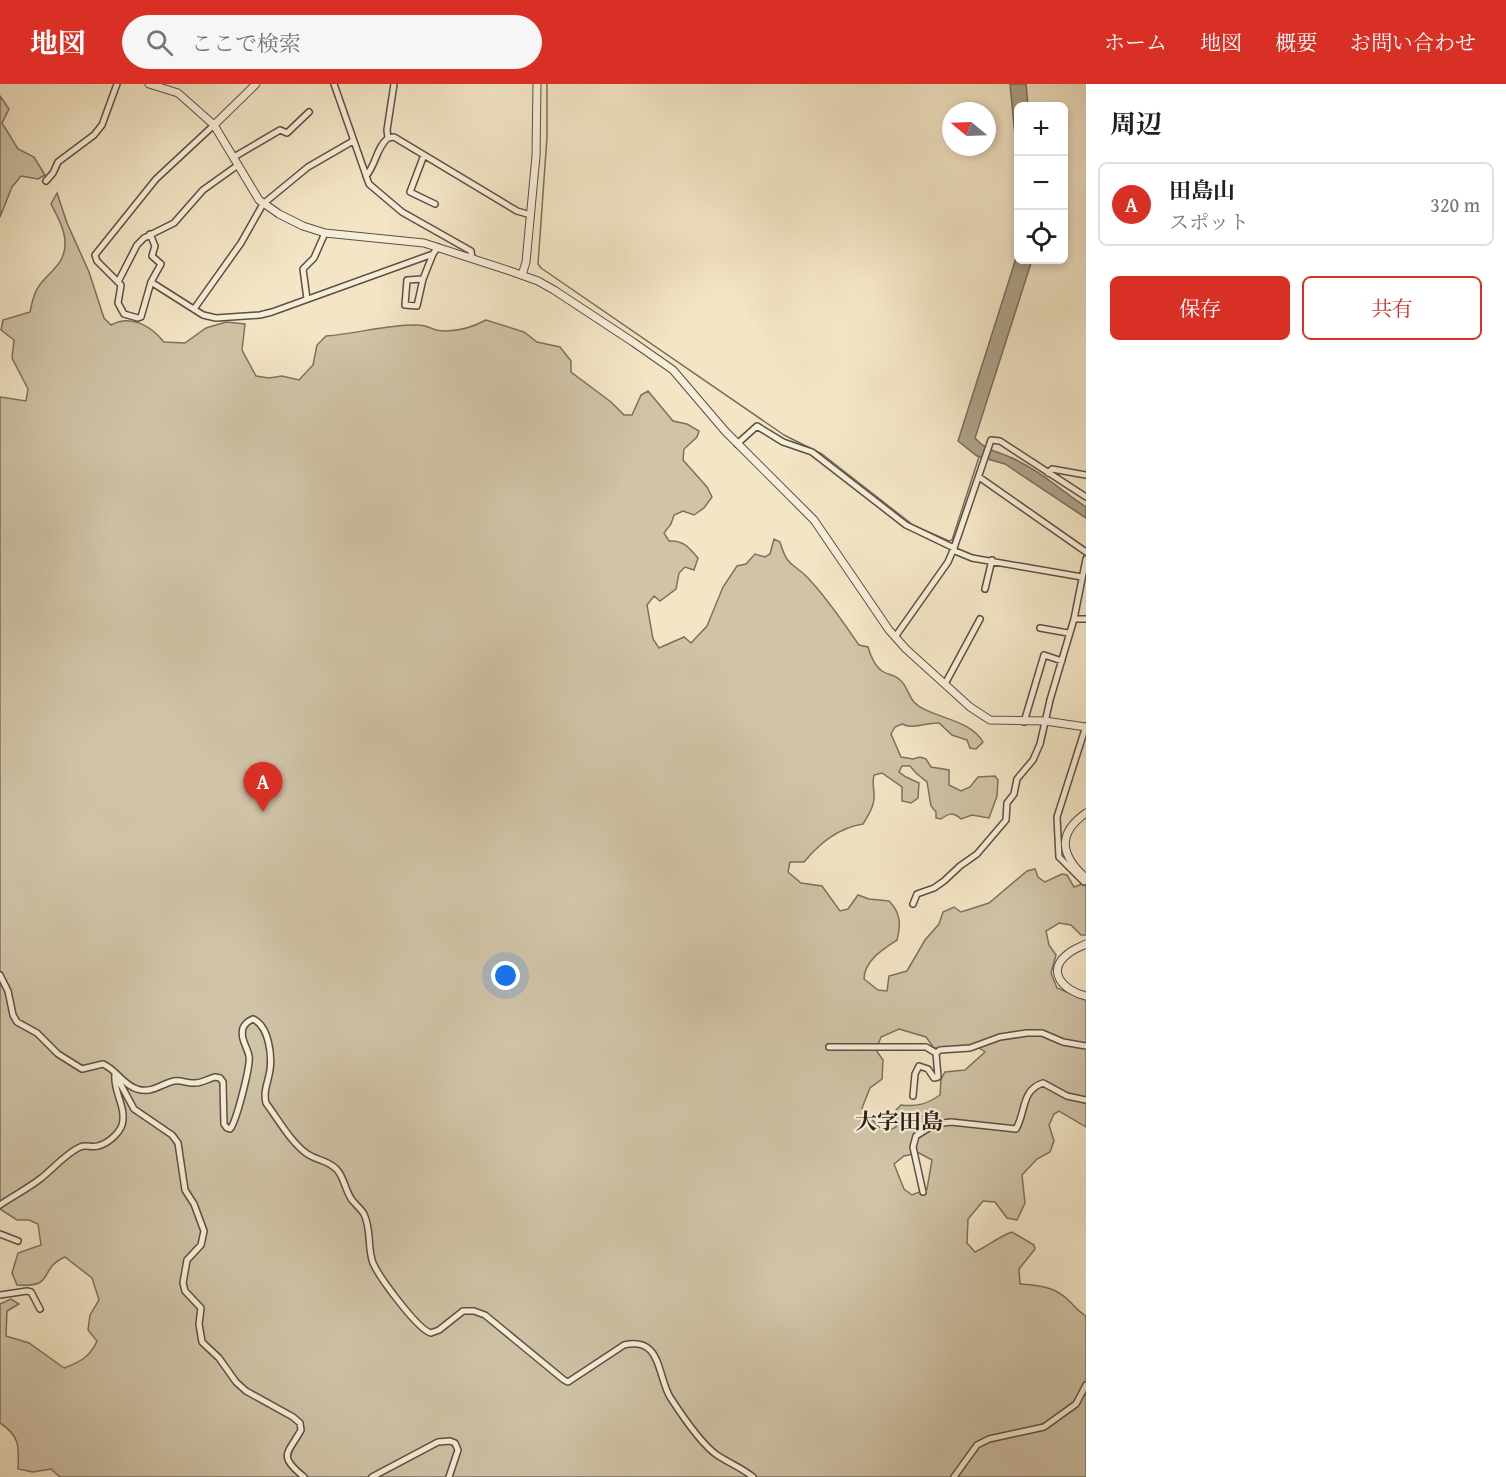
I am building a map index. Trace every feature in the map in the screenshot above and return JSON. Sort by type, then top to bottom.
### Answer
[{"type":"street","points":[[46,181],[58,162],[94,135],[102,125],[117,84]]},
{"type":"street","points":[[149,84],[178,93],[214,125],[263,204],[303,226],[325,233],[410,241],[438,247],[522,275],[554,290],[673,370],[737,444],[814,520],[895,636],[970,707],[990,720],[1045,722],[1086,727],[1058,810],[1057,826],[1059,857],[1084,882],[1086,879],[1069,860],[1065,849],[1065,839],[1068,831],[1086,813]]},
{"type":"street","points":[[150,234],[155,246],[152,256],[161,264],[151,282],[141,317],[138,318],[124,314],[118,303],[121,285],[97,261],[95,255],[156,179],[256,84]]},
{"type":"street","points":[[334,84],[353,141],[373,189],[402,212],[471,251],[472,258]]},
{"type":"street","points":[[388,138],[387,130],[394,84]]},
{"type":"street","points":[[522,275],[526,262],[536,156],[537,84]]},
{"type":"street","points":[[234,157],[280,130],[287,133],[309,112]]},
{"type":"street","points":[[366,176],[382,144],[388,138]]},
{"type":"street","points":[[388,138],[399,140],[517,211],[531,215]]},
{"type":"street","points":[[194,309],[241,243],[263,204],[308,167],[353,141]]},
{"type":"street","points":[[424,155],[410,192],[435,204]]},
{"type":"street","points":[[118,282],[138,245],[150,234],[174,223],[203,190],[238,165]]},
{"type":"street","points":[[307,299],[303,269],[314,258],[325,233]]},
{"type":"street","points":[[423,279],[407,280],[405,304],[417,306],[423,279],[438,247]]},
{"type":"street","points":[[151,282],[203,315],[216,318],[260,315],[433,254]]},
{"type":"street","points":[[737,444],[757,426],[783,442],[812,452],[906,525],[954,548],[955,551],[972,558],[1082,577]]},
{"type":"street","points":[[895,636],[948,562],[991,440],[1000,441],[1086,497]]},
{"type":"street","points":[[1048,472],[1052,469],[1086,475]]},
{"type":"street","points":[[979,477],[1086,552]]},
{"type":"street","points":[[913,904],[917,894],[934,888],[944,881],[977,854],[1004,825],[1007,803],[1014,794],[1019,774],[1036,755],[1068,633],[1074,619],[1086,559]]},
{"type":"street","points":[[985,589],[992,560]]},
{"type":"street","points":[[945,684],[980,619]]},
{"type":"street","points":[[1074,619],[1086,619]]},
{"type":"street","points":[[1040,628],[1068,633]]},
{"type":"street","points":[[1024,722],[1044,655],[1062,661]]},
{"type":"street","points":[[1086,944],[1068,953],[1061,961],[1058,970],[1061,984],[1074,993],[1086,996]]},
{"type":"street","points":[[0,975],[5,982],[17,1022],[37,1034],[58,1054],[76,1066],[87,1068],[104,1064],[138,1090],[147,1090],[176,1081],[202,1083],[215,1077],[220,1078],[224,1082],[224,1124],[230,1129],[236,1119],[249,1064],[249,1054],[242,1036],[243,1027],[247,1021],[253,1019],[259,1022],[265,1031],[270,1050],[270,1069],[263,1093],[266,1103],[306,1153],[332,1165],[341,1174],[351,1198],[363,1212],[367,1222],[371,1234],[370,1253],[374,1265],[384,1282],[419,1327],[431,1333],[439,1330],[463,1311],[474,1311],[485,1315],[568,1382],[624,1345],[632,1343],[650,1349],[670,1396],[705,1443],[718,1456],[753,1477]]},
{"type":"street","points":[[936,1053],[940,1050],[970,1048],[1000,1037],[1027,1033],[1042,1033],[1063,1042],[1086,1046]]},
{"type":"street","points":[[830,1047],[919,1046],[936,1053]]},
{"type":"street","points":[[914,1096],[915,1074],[919,1066],[928,1069],[934,1077],[938,1077],[936,1053]]},
{"type":"street","points":[[0,1205],[38,1180],[75,1150],[87,1145],[101,1146],[120,1130],[122,1106],[114,1081],[115,1073]]},
{"type":"street","points":[[115,1073],[134,1109],[172,1135],[178,1143],[185,1190],[194,1204],[204,1231],[201,1245],[187,1260],[183,1283],[185,1291],[201,1308],[199,1324],[202,1342],[219,1358],[236,1382],[246,1391],[300,1423],[302,1430],[286,1454],[290,1465],[304,1477]]},
{"type":"street","points":[[923,1192],[914,1147],[916,1136],[935,1124],[951,1122],[1016,1129],[1029,1092],[1036,1085],[1043,1083],[1067,1096],[1086,1100]]},
{"type":"street","points":[[0,1234],[18,1241]]},
{"type":"street","points":[[0,1295],[27,1290],[32,1292],[40,1309]]},
{"type":"street","points":[[954,1477],[977,1445],[989,1439],[1044,1426],[1076,1404],[1086,1385]]},
{"type":"street","points":[[372,1477],[438,1442],[450,1441],[455,1443],[458,1450],[449,1477]]},
{"type":"shaded area","points":[[1010,84],[1026,84],[1028,102],[1014,102],[1014,125]]},
{"type":"shaded area","points":[[0,96],[9,109],[2,123],[18,149],[34,157],[45,175],[38,179],[21,176],[12,187],[0,217]]},
{"type":"shaded area","points":[[57,193],[67,223],[89,272],[104,318],[111,325],[133,321],[153,331],[164,342],[185,343],[206,328],[226,322],[245,324],[242,350],[256,376],[269,378],[282,376],[299,380],[313,365],[317,345],[326,336],[406,325],[423,326],[442,331],[455,330],[486,320],[524,332],[537,342],[560,347],[571,361],[571,372],[611,402],[624,415],[632,415],[641,395],[648,391],[673,421],[687,424],[699,431],[697,437],[684,449],[683,460],[707,487],[712,497],[704,508],[694,515],[683,511],[674,515],[664,533],[669,541],[682,543],[698,558],[694,570],[685,567],[679,573],[676,589],[660,601],[654,596],[647,605],[653,639],[659,648],[684,637],[691,643],[707,626],[723,587],[737,566],[746,564],[755,554],[765,557],[770,554],[774,539],[780,542],[788,561],[808,578],[835,610],[859,645],[868,647],[879,669],[902,681],[914,702],[921,707],[959,723],[977,734],[983,742],[976,749],[970,748],[967,740],[952,735],[939,723],[915,726],[902,724],[895,727],[891,734],[901,757],[913,759],[920,757],[926,759],[931,767],[949,770],[949,785],[961,791],[970,787],[978,777],[995,776],[998,780],[997,796],[989,818],[972,815],[961,819],[951,814],[941,819],[936,818],[936,812],[931,806],[927,782],[910,766],[902,766],[899,772],[919,783],[918,798],[911,803],[902,801],[902,787],[882,773],[874,775],[873,803],[863,824],[845,829],[830,837],[804,862],[790,862],[788,872],[801,883],[822,886],[840,911],[848,909],[858,895],[869,899],[889,901],[899,919],[897,940],[871,961],[864,979],[878,990],[887,991],[889,976],[907,971],[925,940],[939,924],[943,912],[954,907],[961,912],[989,903],[1027,871],[1035,869],[1038,877],[1045,882],[1062,874],[1067,875],[1074,887],[1082,884],[1086,886],[1086,935],[1081,935],[1071,925],[1059,923],[1046,931],[1049,945],[1056,955],[1051,973],[1057,988],[1086,1000],[1086,1127],[1059,1111],[1054,1114],[1049,1125],[1054,1141],[1050,1152],[1037,1159],[1022,1175],[1025,1203],[1017,1220],[1007,1218],[995,1202],[983,1201],[968,1219],[967,1243],[975,1252],[1012,1232],[1034,1245],[1035,1249],[1019,1269],[1020,1284],[1040,1286],[1055,1291],[1063,1295],[1086,1316],[1086,1477],[60,1477],[51,1469],[33,1472],[18,1469],[15,1437],[0,1423],[0,1304],[11,1299],[19,1304],[7,1311],[6,1336],[29,1343],[64,1368],[84,1358],[94,1347],[97,1341],[88,1330],[90,1315],[99,1300],[92,1278],[65,1257],[51,1267],[42,1281],[37,1284],[17,1285],[12,1273],[18,1253],[41,1245],[38,1224],[29,1220],[17,1220],[0,1209],[0,397],[26,401],[28,389],[12,358],[14,340],[1,330],[3,320],[30,312],[37,289],[63,256],[64,233],[51,204]],"holes":[[[899,1029],[926,1037],[934,1048],[976,1046],[985,1052],[965,1070],[945,1072],[941,1079],[940,1095],[926,1103],[912,1106],[901,1105],[896,1110],[896,1127],[890,1130],[879,1127],[862,1108],[870,1088],[882,1079],[883,1060],[876,1050],[881,1037]],[[919,1153],[932,1160],[927,1189],[912,1195],[904,1189],[894,1164],[904,1156]]]},
{"type":"shaded area","points":[[1014,264],[1031,264],[975,438],[988,448],[1032,468],[1086,507],[1086,518],[1005,464],[977,456],[958,441]]},
{"type":"waterway","points":[[547,84],[547,137],[538,264],[541,268],[784,435],[822,454],[913,525],[949,541],[952,540],[979,457]]},
{"type":"place","name":"田島山","points":[[263,812]]},
{"type":"district","name":"大字田島","points":[[899,1121]]}]
